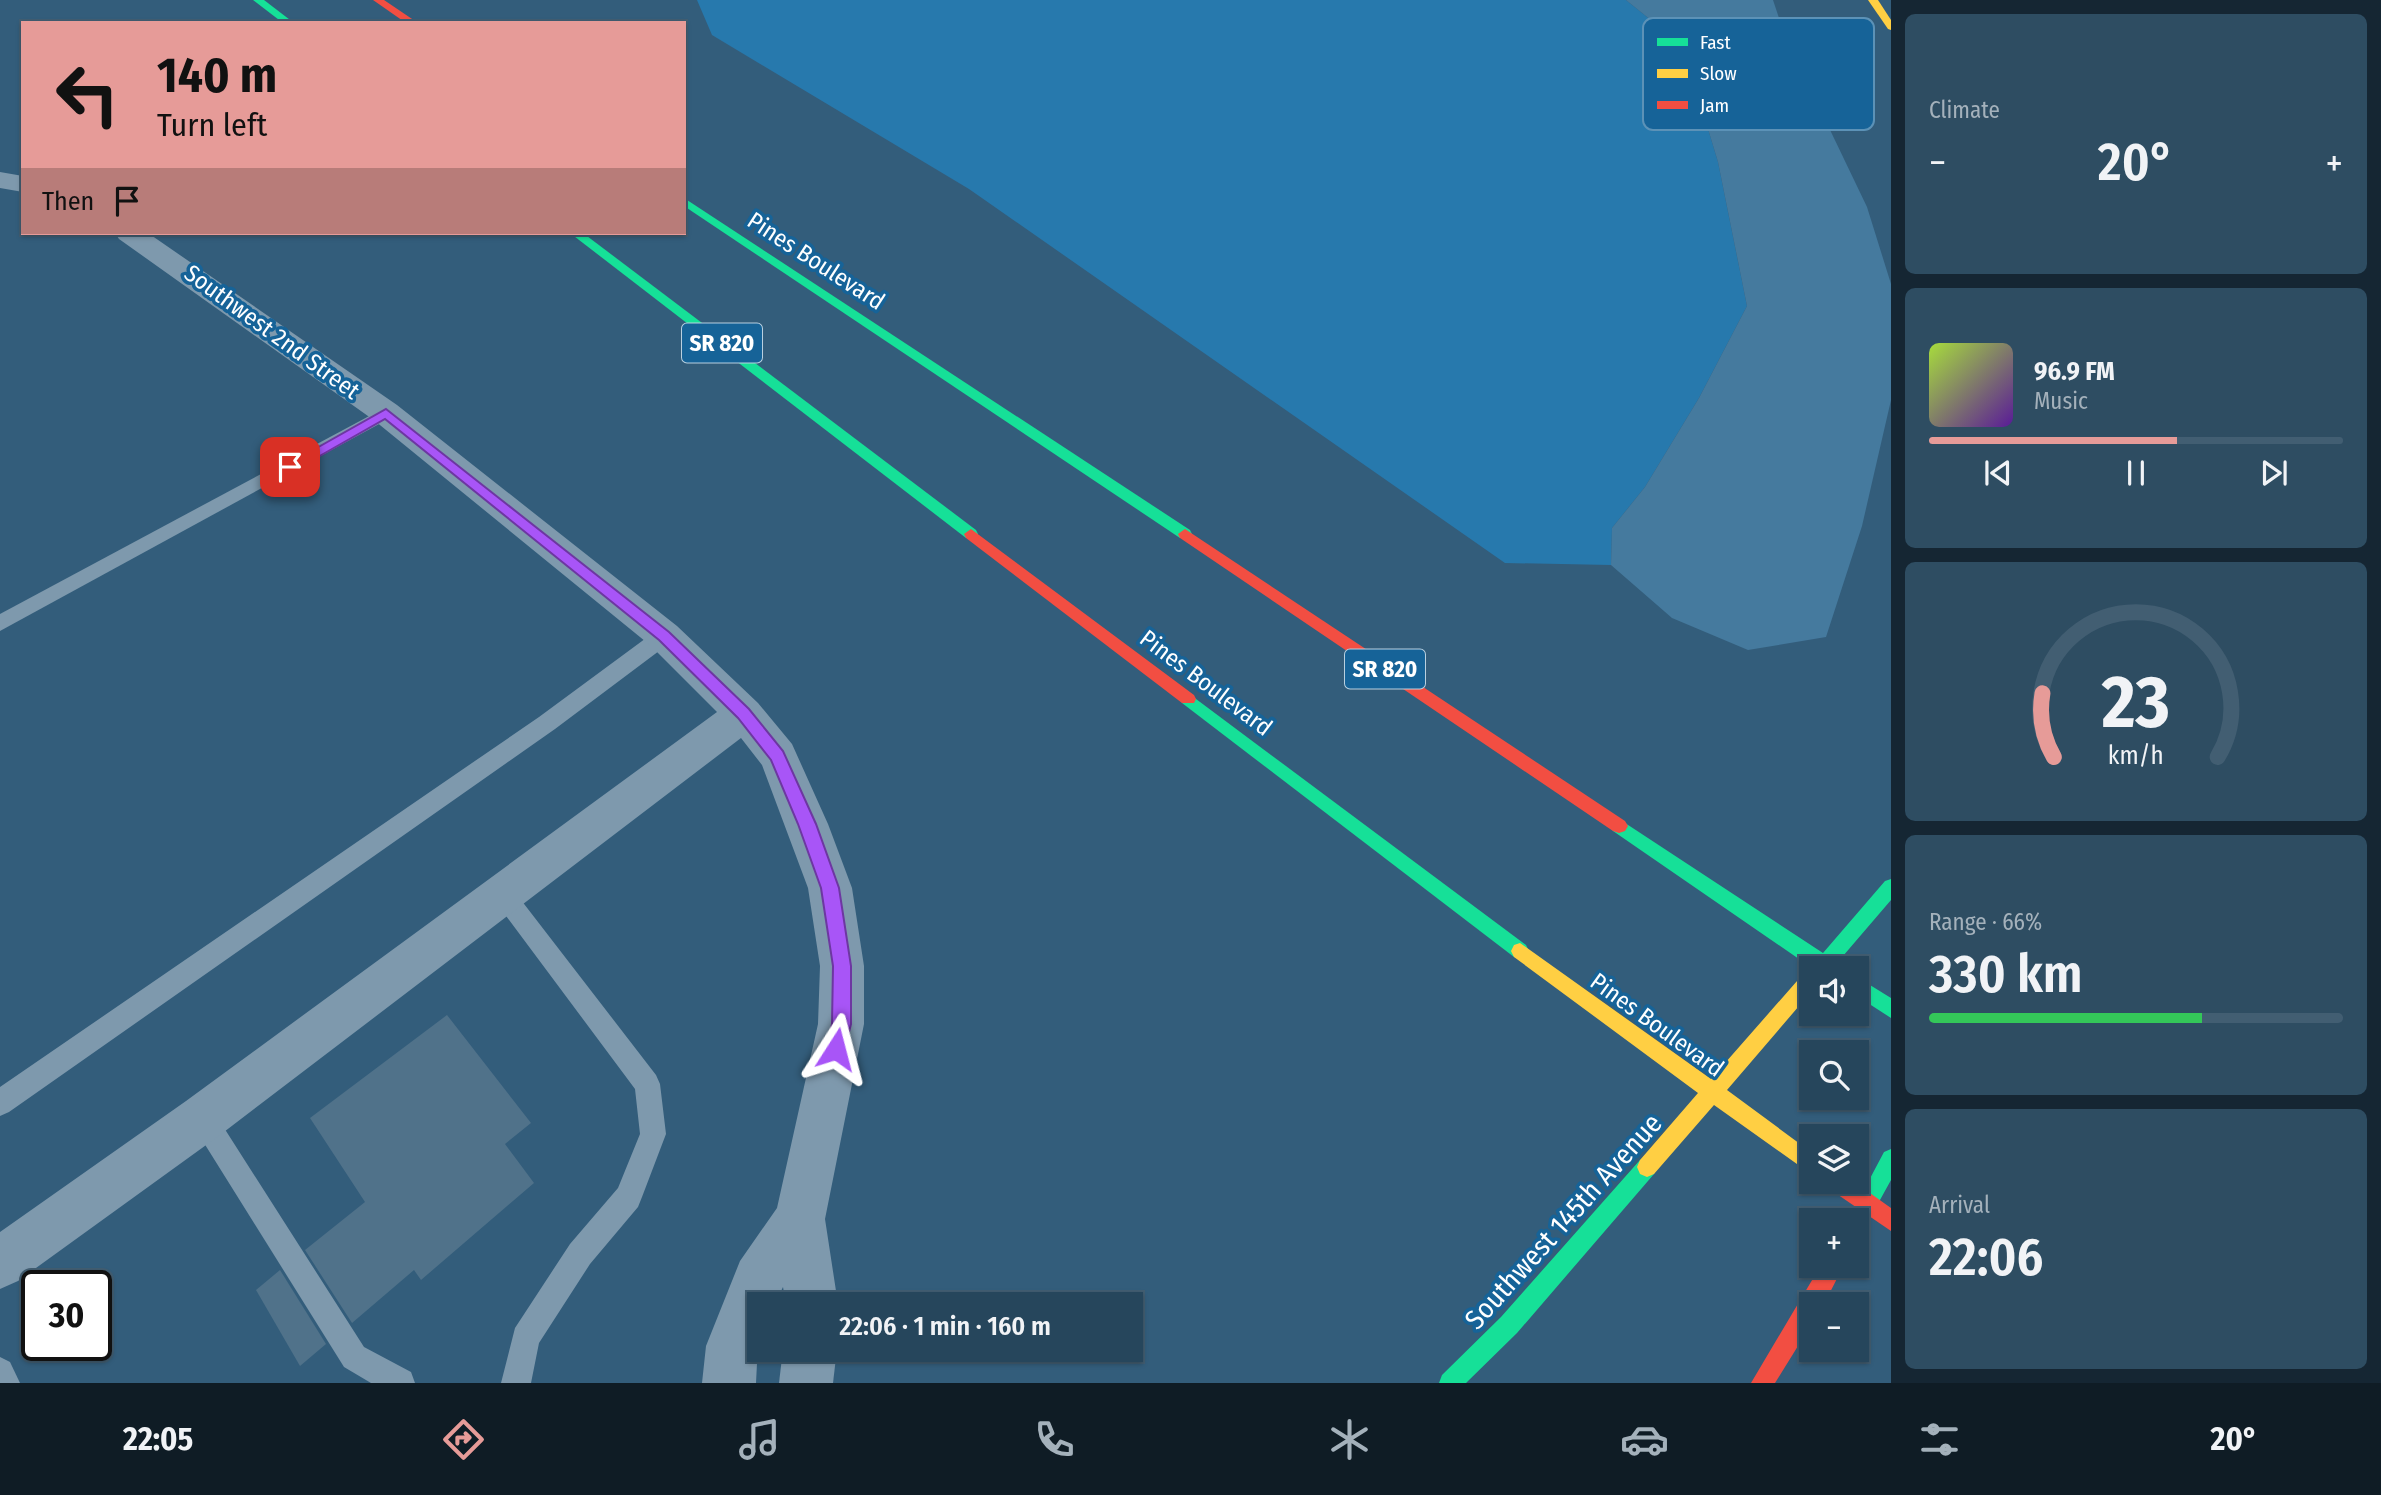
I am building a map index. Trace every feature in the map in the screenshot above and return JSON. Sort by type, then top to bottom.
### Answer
[{"type":"main road","points":[[258,0],[286,21]]},
{"type":"main road","points":[[378,0],[410,21]]},
{"type":"main road","points":[[1873,0],[1891,27]]},
{"type":"main road","name":"Pines Boulevard","points":[[686,202],[957,381],[1809,956]]},
{"type":"main road","name":"Pines Boulevard","points":[[579,235],[1563,984],[1799,1155]]},
{"type":"main road","points":[[1834,956],[1891,887]]},
{"type":"main road","name":"Southwest 145th Avenue","points":[[1450,1383],[1509,1325],[1799,993]]},
{"type":"main road","points":[[1869,994],[1891,1009]]},
{"type":"main road","points":[[1865,1208],[1891,1159]]},
{"type":"main road","points":[[1853,1194],[1891,1221]]},
{"type":"main road","points":[[1762,1383],[1799,1325]]},
{"type":"street","points":[[0,180],[21,184]]},
{"type":"street","name":"Southwest 2nd Street","points":[[132,235],[169,258],[386,413],[664,636],[744,714],[778,756],[830,888],[842,966],[841,1024],[800,1219],[810,1292]]},
{"type":"street","points":[[0,1263],[203,1118],[744,714]]},
{"type":"street","name":"Southwest 2nd Street","points":[[729,1383],[733,1346],[758,1279],[800,1219]]},
{"type":"street","points":[[806,1383],[808,1362]]},
{"type":"lane","points":[[0,622],[228,501],[386,413]]},
{"type":"lane","points":[[0,1103],[477,772],[664,636]]},
{"type":"lane","points":[[503,894],[647,1084],[653,1134],[628,1197],[580,1254],[525,1338],[516,1383]]},
{"type":"lane","points":[[203,1118],[354,1357],[400,1383]]},
{"type":"lane","points":[[0,1373],[5,1383]]},
{"type":"shaded area","points":[[697,0],[1626,0],[1648,18],[1643,18],[1643,130],[1708,130],[1718,162],[1747,306],[1699,398],[1645,487],[1612,528],[1611,565],[1505,563],[969,189],[712,35]]},
{"type":"shaded area","points":[[1626,0],[1773,0],[1779,18],[1648,18]]},
{"type":"shaded area","points":[[1708,130],[1830,130],[1867,207],[1891,284],[1891,400],[1862,526],[1826,637],[1748,650],[1672,618],[1611,565],[1612,528],[1645,487],[1699,398],[1747,306],[1718,162]]},
{"type":"building","points":[[447,1015],[531,1123],[505,1144],[534,1183],[421,1280],[414,1270],[352,1323],[305,1250],[365,1202],[310,1118]]},
{"type":"building","points":[[280,1270],[326,1344],[300,1366],[256,1290]]},
{"type":"traffic: fast","points":[[258,0],[286,21]]},
{"type":"traffic: fast","points":[[686,202],[1185,534]]},
{"type":"traffic: fast","points":[[579,235],[971,534]]},
{"type":"traffic: fast","points":[[1188,699],[1520,951]]},
{"type":"traffic: fast","points":[[1619,826],[1812,956]]},
{"type":"traffic: fast","points":[[1831,956],[1891,887]]},
{"type":"traffic: fast","points":[[1869,994],[1891,1009]]},
{"type":"traffic: fast","points":[[1865,1208],[1891,1159]]},
{"type":"traffic: fast","points":[[1450,1383],[1509,1325],[1647,1167]]},
{"type":"traffic: slow","points":[[1873,0],[1891,27]]},
{"type":"traffic: slow","points":[[1520,951],[1799,1155]]},
{"type":"traffic: slow","points":[[1647,1167],[1799,993]]},
{"type":"traffic: jam","points":[[378,0],[410,21]]},
{"type":"traffic: jam","points":[[971,534],[1188,699]]},
{"type":"traffic: jam","points":[[1185,534],[1619,826]]},
{"type":"traffic: jam","points":[[1853,1194],[1891,1221]]},
{"type":"traffic: jam","points":[[1818,1292],[1826,1278]]},
{"type":"traffic: jam","points":[[1762,1383],[1799,1324]]},
{"type":"route","points":[[290,467],[386,413],[664,636],[744,714],[778,756],[830,888],[842,966],[841,1024],[836,1049]]}]
